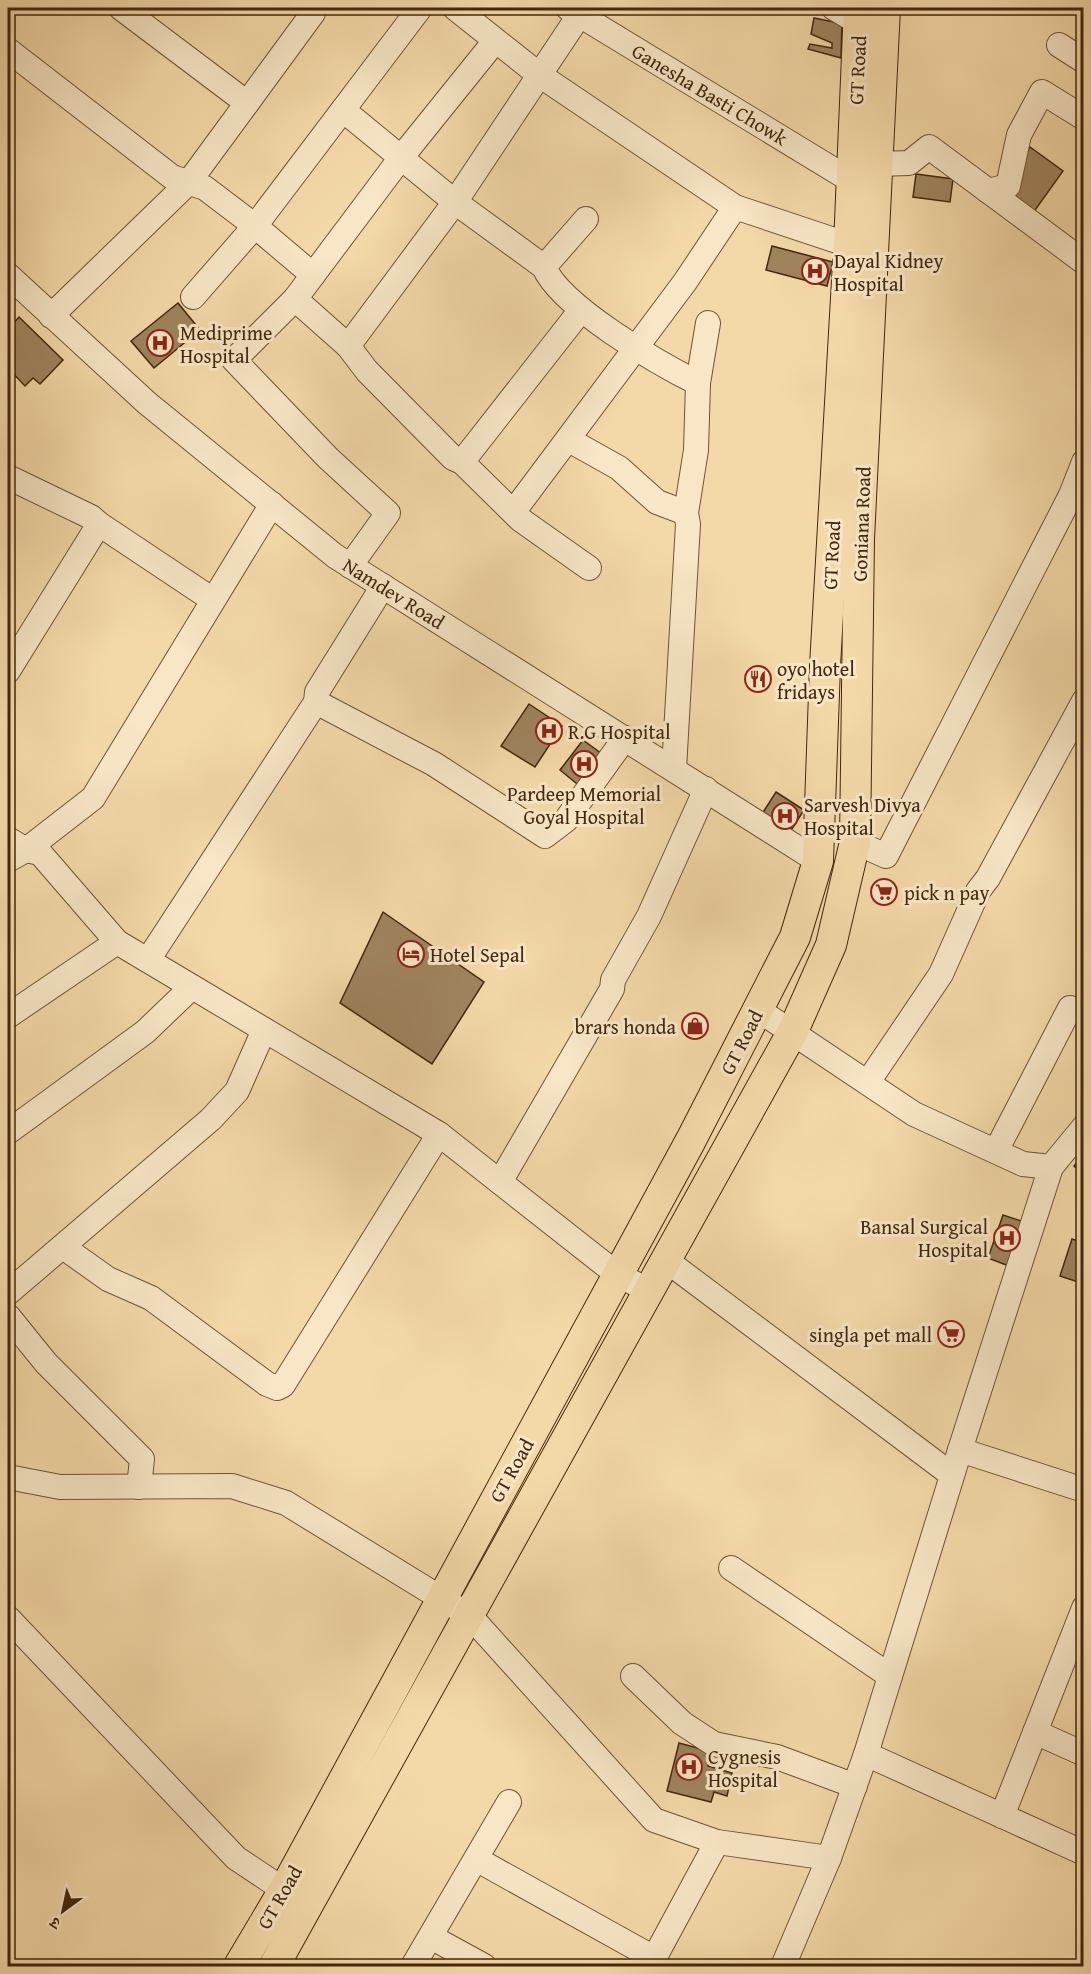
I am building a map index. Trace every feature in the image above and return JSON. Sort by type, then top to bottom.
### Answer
[{"type":"main road","name":"Goniana Road","points":[[793,1031],[831,945],[855,842],[861,243],[877,164],[885,8]]},
{"type":"main road","name":"GT Road","points":[[239,1966],[284,1890],[692,1140],[795,937],[818,861],[825,666],[861,243],[852,181],[851,13]]},
{"type":"main road","name":"GT Road","points":[[274,1966],[793,1031]]},
{"type":"street","points":[[121,8],[247,103]]},
{"type":"street","points":[[193,297],[255,226],[420,8]]},
{"type":"street","points":[[455,8],[538,74],[735,207],[861,243]]},
{"type":"street","points":[[51,316],[189,183],[312,9]]},
{"type":"street","points":[[348,346],[455,202],[577,10]]},
{"type":"street","name":"Ganesha Basti Chowk","points":[[577,10],[852,181]]},
{"type":"street","points":[[350,566],[388,513],[328,458],[234,360],[295,299],[400,159],[495,41]]},
{"type":"street","points":[[1059,45],[1083,60]]},
{"type":"street","points":[[8,50],[172,177],[205,188],[313,275]]},
{"type":"street","points":[[988,191],[1008,186],[1019,135],[1042,92],[1083,118]]},
{"type":"street","points":[[343,110],[455,202],[544,267],[548,277],[581,310],[656,362],[698,383]]},
{"type":"street","points":[[877,164],[909,164],[929,147],[1083,262]]},
{"type":"street","points":[[514,511],[558,450],[569,441],[685,282],[735,207]]},
{"type":"street","points":[[544,267],[586,219]]},
{"type":"street","name":"Namdev Road","points":[[8,275],[147,403],[350,566],[818,861]]},
{"type":"street","points":[[295,299],[348,346],[367,371],[453,458],[462,462],[521,520],[589,568]]},
{"type":"street","points":[[462,462],[581,310]]},
{"type":"street","points":[[674,769],[688,524],[686,513],[696,450],[698,383],[708,323]]},
{"type":"street","points":[[569,441],[619,468],[657,502],[686,513]]},
{"type":"street","points":[[855,842],[886,856],[1077,498],[1083,462]]},
{"type":"street","points":[[8,477],[92,517],[99,524],[213,600]]},
{"type":"street","points":[[14,850],[93,798],[272,504]]},
{"type":"street","points":[[8,671],[99,524]]},
{"type":"street","points":[[148,960],[316,702],[317,692],[383,586]]},
{"type":"street","points":[[868,1082],[940,974],[978,891],[988,878],[1083,701]]},
{"type":"street","points":[[316,702],[434,764],[545,836],[566,820],[625,738]]},
{"type":"street","points":[[500,1182],[612,989],[613,980],[649,916],[706,789]]},
{"type":"street","points":[[14,850],[40,853],[117,942],[439,1134],[618,1275],[650,1291]]},
{"type":"street","points":[[8,1016],[117,942]]},
{"type":"street","points":[[8,1132],[145,1032],[192,987]]},
{"type":"street","points":[[996,1152],[1070,1008]]},
{"type":"street","points":[[757,1009],[914,1114],[1023,1164],[1051,1167]]},
{"type":"street","points":[[8,1293],[211,1119],[237,1091],[264,1030]]},
{"type":"street","points":[[783,1966],[829,1858],[866,1754],[952,1475],[1051,1167],[1083,1127]]},
{"type":"street","points":[[63,1247],[108,1280],[151,1298],[267,1384],[277,1388],[283,1385],[439,1134]]},
{"type":"street","points":[[667,1261],[952,1475]]},
{"type":"street","points":[[8,1316],[46,1363],[142,1459],[139,1486]]},
{"type":"street","points":[[960,1450],[1083,1490]]},
{"type":"street","points":[[8,1477],[60,1487],[232,1486],[286,1503],[470,1616],[654,1820],[717,1842],[829,1858]]},
{"type":"street","points":[[731,1568],[890,1676]]},
{"type":"street","points":[[1002,1816],[1083,1613]]},
{"type":"street","points":[[8,1618],[236,1858],[284,1890]]},
{"type":"street","points":[[633,1676],[682,1723],[714,1744],[777,1757],[855,1786]]},
{"type":"street","points":[[1035,1732],[1083,1754]]},
{"type":"street","points":[[866,1754],[1083,1853]]},
{"type":"street","points":[[413,1966],[509,1803]]},
{"type":"street","points":[[476,1859],[652,1962],[717,1842]]},
{"type":"street","points":[[431,1937],[484,1966]]},
{"type":"building","points":[[814,18],[834,22],[842,18],[841,58],[808,49],[810,44],[832,48],[832,43],[811,34]]},
{"type":"building","points":[[1030,147],[1063,171],[1028,220],[995,196]]},
{"type":"building","points":[[916,174],[953,179],[950,202],[913,197]]},
{"type":"building","points":[[772,246],[833,262],[827,286],[766,270]]},
{"type":"building","points":[[178,303],[200,330],[154,368],[131,341]]},
{"type":"building","points":[[19,317],[63,360],[40,384],[33,378],[25,386],[8,368],[8,329]]},
{"type":"building","points":[[529,704],[562,726],[535,767],[501,746]]},
{"type":"building","points":[[583,740],[606,757],[582,788],[560,770]]},
{"type":"building","points":[[776,792],[804,810],[790,832],[762,814]]},
{"type":"building","points":[[383,912],[484,982],[432,1064],[340,1003]]},
{"type":"building","points":[[1084,1153],[1084,1174],[1074,1166]]},
{"type":"building","points":[[1003,1215],[1024,1222],[1009,1266],[988,1258]]},
{"type":"building","points":[[1072,1239],[1084,1243],[1084,1284],[1060,1276]]},
{"type":"building","points":[[679,1743],[712,1752],[708,1766],[732,1773],[727,1796],[714,1792],[711,1802],[667,1791]]},
{"type":"place","name":"Dayal Kidney Hospital","points":[[815,271]]},
{"type":"place","name":"Mediprime Hospital","points":[[160,343]]},
{"type":"place","name":"oyo hotel fridays","points":[[758,679]]},
{"type":"place","name":"R.G Hospital","points":[[549,731]]},
{"type":"place","name":"Pardeep Memorial Goyal Hospital","points":[[584,764]]},
{"type":"place","name":"Sarvesh Divya Hospital","points":[[785,816]]},
{"type":"place","name":"pick n pay","points":[[884,892]]},
{"type":"place","name":"Hotel Sepal","points":[[411,954]]},
{"type":"place","name":"brars honda","points":[[695,1026]]},
{"type":"place","name":"Bansal Surgical Hospital","points":[[1007,1238]]},
{"type":"place","name":"singla pet mall","points":[[951,1334]]},
{"type":"place","name":"Cygnesis Hospital","points":[[689,1767]]}]
